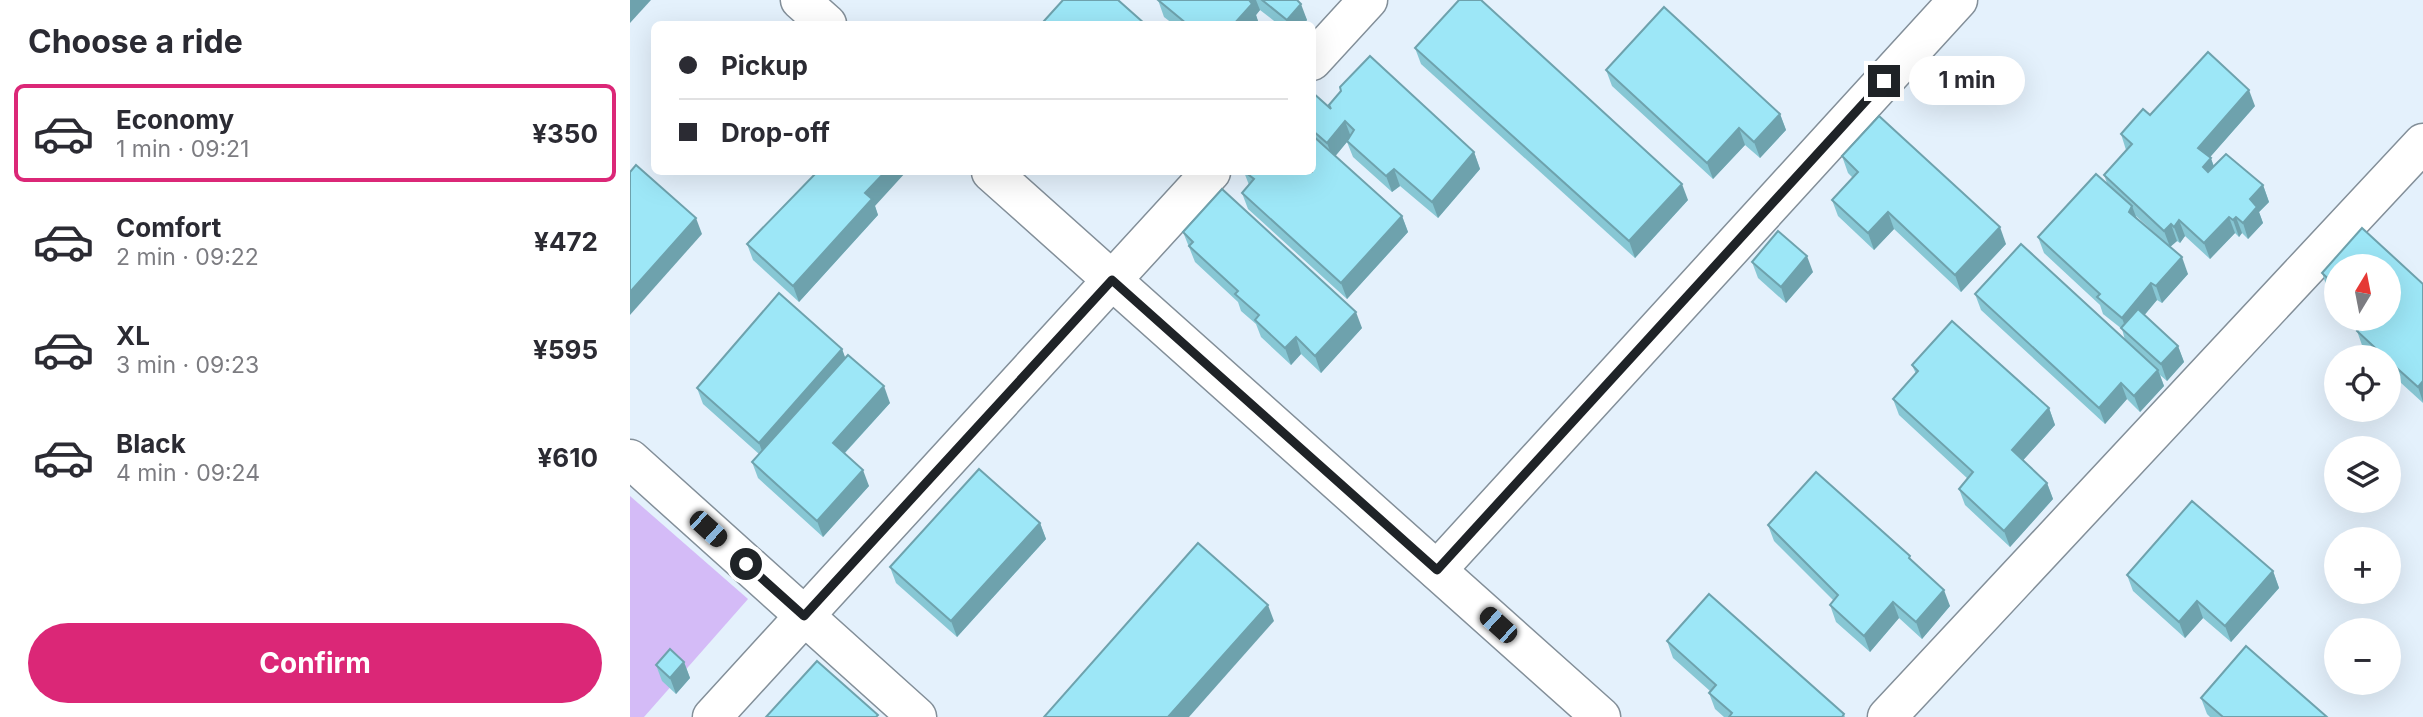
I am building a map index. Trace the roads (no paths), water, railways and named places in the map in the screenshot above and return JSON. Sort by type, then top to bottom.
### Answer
[{"type":"street","points":[[800,0],[824,21]]},
{"type":"street","points":[[1316,57],[1368,0]]},
{"type":"street","points":[[1437,570],[1958,0]]},
{"type":"street","points":[[1887,717],[2423,143]]},
{"type":"street","points":[[994,175],[1601,717]]},
{"type":"street","points":[[712,717],[1208,175]]},
{"type":"street","points":[[630,459],[917,717]]}]
